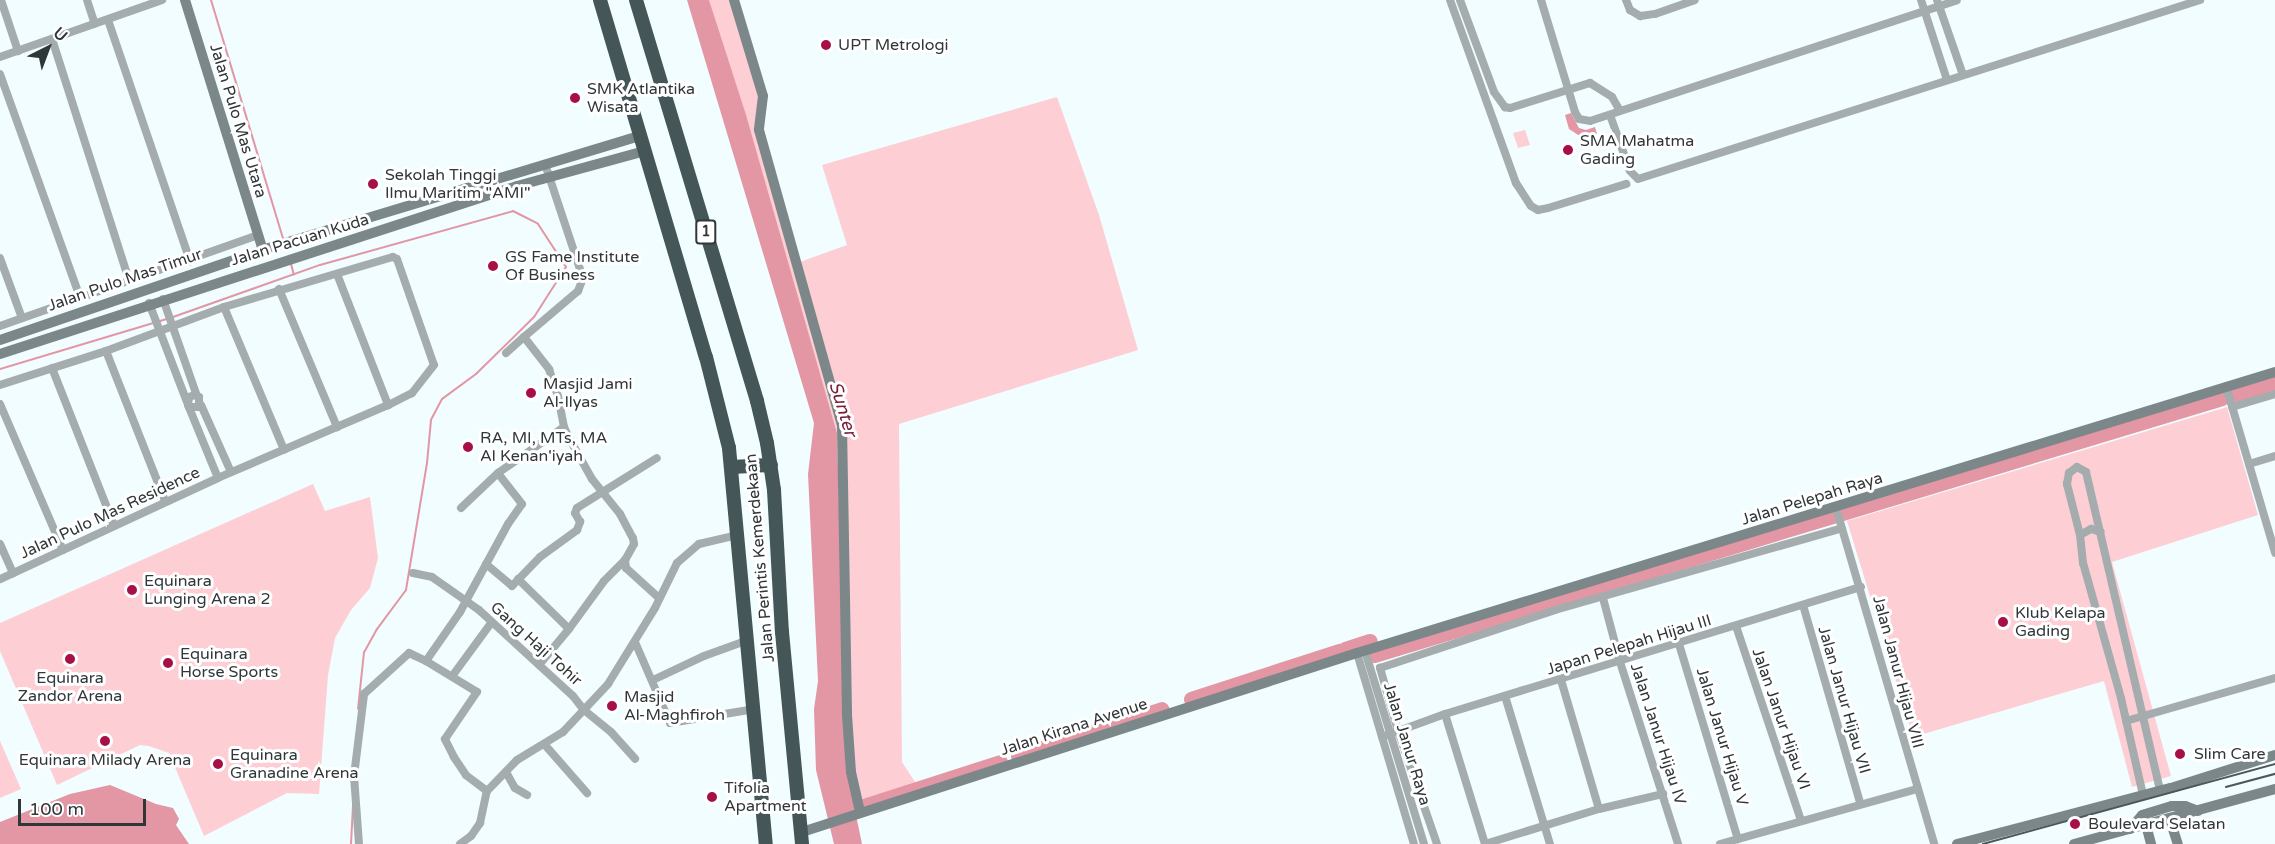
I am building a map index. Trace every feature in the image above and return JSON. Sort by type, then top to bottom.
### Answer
[{"type":"highway","name":"Jalan Perintis Kemerdekaan","points":[[600,0],[719,402],[732,467],[766,844]]},
{"type":"highway","name":"Jalan Perintis Kemerdekaan","points":[[636,0],[757,401],[771,465],[782,632],[802,838]]},
{"type":"highway","points":[[732,467],[771,465]]},
{"type":"street","points":[[1,0],[18,51]]},
{"type":"street","points":[[87,0],[95,24]]},
{"type":"street","points":[[0,57],[162,0]]},
{"type":"street","name":"Jalan Pulo Mas Utara","points":[[184,0],[263,250]]},
{"type":"street","points":[[734,0],[763,96],[759,130],[842,426],[847,715],[851,772],[858,812]]},
{"type":"street","points":[[1449,0],[1516,183],[1531,206],[1538,210],[1548,208],[1626,184]]},
{"type":"street","points":[[1460,0],[1494,92],[1505,107],[1510,108],[1567,91],[1582,84],[1597,86],[1612,96],[1620,111]]},
{"type":"street","points":[[1541,0],[1567,91],[1579,119],[1590,121],[1925,10],[1938,3],[1957,0]]},
{"type":"street","points":[[1626,0],[1630,10],[1640,16],[1655,15],[1674,3],[1695,0]]},
{"type":"street","points":[[1921,0],[1947,80]]},
{"type":"street","points":[[1610,115],[1630,171],[1638,179],[2200,0]]},
{"type":"street","points":[[1938,3],[1963,75]]},
{"type":"street","points":[[108,20],[190,261]]},
{"type":"street","points":[[52,39],[129,281]]},
{"type":"street","points":[[0,74],[80,297]]},
{"type":"street","name":"Jalan Pulo Mas Timur","points":[[0,340],[275,246],[640,136]]},
{"type":"street","name":"Jalan Pacuan Kuda","points":[[0,354],[550,176],[645,151]]},
{"type":"street","points":[[506,353],[578,291],[582,285],[582,271],[545,164]]},
{"type":"street","name":"Jalan Pulo Mas Timur","points":[[0,326],[190,261],[258,235]]},
{"type":"street","name":"Jalan Pulo Mas Residence","points":[[0,579],[165,501],[412,393],[434,365],[397,259],[393,256],[387,257],[337,274]]},
{"type":"street","points":[[0,258],[22,318]]},
{"type":"street","points":[[0,385],[106,351],[170,324],[279,289],[337,274],[388,405]]},
{"type":"street","points":[[279,289],[337,427]]},
{"type":"street","points":[[164,302],[197,396],[201,399],[201,405],[231,472]]},
{"type":"street","name":"Jalan Pulo Mas Residence","points":[[150,306],[218,478]]},
{"type":"street","points":[[224,307],[284,450]]},
{"type":"street","points":[[524,337],[551,374],[564,427],[588,473],[620,514],[634,544],[625,560],[604,581],[539,665]]},
{"type":"street","points":[[106,351],[165,501]]},
{"type":"street","points":[[52,368],[114,525]]},
{"type":"street","name":"Jalan Pelepah Raya","points":[[1361,652],[1836,509],[2275,372]]},
{"type":"street","points":[[2226,386],[2275,553]]},
{"type":"street","points":[[2231,403],[2275,394]]},
{"type":"street","points":[[197,396],[189,397],[188,405],[197,409],[201,405]]},
{"type":"street","points":[[0,404],[63,550]]},
{"type":"street","points":[[461,508],[498,473],[564,427]]},
{"type":"street","points":[[2249,464],[2275,456]]},
{"type":"street","points":[[486,564],[510,585],[540,557],[577,530],[580,522],[575,510],[657,458]]},
{"type":"street","points":[[2151,844],[2139,796],[2126,721],[2083,563],[2080,535],[2067,484],[2069,473],[2078,467],[2086,472],[2102,532],[2142,717],[2172,806]]},
{"type":"street","points":[[426,661],[467,600],[508,524],[522,504],[498,473]]},
{"type":"street","name":"Jalan Janur Hijau VIII","points":[[1836,509],[1861,587],[1934,844]]},
{"type":"street","name":"Jalan Pelepah Raya","points":[[1400,728],[1379,671],[1383,666],[1555,610],[1603,598],[1722,560],[1841,526]]},
{"type":"street","points":[[2080,535],[2091,529],[2102,532]]},
{"type":"street","points":[[460,844],[471,836],[480,823],[487,791],[528,752],[545,745],[563,732],[608,684],[635,642],[677,562],[690,549],[709,540],[737,535]]},
{"type":"street","points":[[0,544],[13,573]]},
{"type":"street","points":[[625,560],[626,568],[632,576],[659,598]]},
{"type":"street","name":"Gang Haji Tohir","points":[[413,573],[432,577],[467,600],[576,699],[584,710],[611,732],[635,759]]},
{"type":"street","points":[[518,579],[568,629]]},
{"type":"street","name":"Japan Pelepah Hijau III","points":[[1384,733],[1861,587]]},
{"type":"street","name":"Jalan Janur Hijau IV","points":[[1603,598],[1620,662],[1678,844]]},
{"type":"street","name":"Jalan Janur Hijau VII","points":[[1803,605],[1860,803]]},
{"type":"street","points":[[453,675],[492,622]]},
{"type":"street","name":"Jalan Janur Hijau VI","points":[[1736,626],[1801,820]]},
{"type":"street","points":[[653,680],[704,656],[748,640]]},
{"type":"street","points":[[635,642],[670,723],[754,709]]},
{"type":"street","name":"Jalan Janur Hijau V","points":[[1679,644],[1738,839]]},
{"type":"street","name":"Jalan Kirana Avenue","points":[[802,838],[826,824],[858,812],[1361,652]]},
{"type":"street","name":"Jalan Janur Raya","points":[[1361,652],[1414,844]]},
{"type":"street","points":[[358,844],[354,776],[364,694],[409,653],[453,675],[478,694],[446,736],[446,742],[466,775],[487,791]]},
{"type":"street","points":[[2126,721],[2275,678]]},
{"type":"street","points":[[1561,680],[1599,809]]},
{"type":"street","points":[[1505,696],[1550,844]]},
{"type":"street","points":[[1445,714],[1485,844],[1599,809],[1663,794]]},
{"type":"street","points":[[1400,728],[1437,844]]},
{"type":"street","name":"Jalan Janur Raya","points":[[1384,733],[1424,844]]},
{"type":"street","points":[[545,745],[587,793]]},
{"type":"street","points":[[1957,844],[2165,789],[2275,755]]},
{"type":"street","points":[[506,772],[515,788],[527,795]]},
{"type":"street","points":[[1720,844],[1860,803],[1917,789]]},
{"type":"street","points":[[2144,820],[2170,820],[2275,789]]},
{"type":"street","points":[[2074,844],[2130,829],[2172,806],[2185,806],[2198,812]]},
{"type":"street","points":[[2170,820],[2178,844]]},
{"type":"shaded area","points":[[687,0],[709,0],[746,115],[837,433],[846,767],[862,844],[834,844],[816,770],[814,709],[818,681],[808,474],[814,423]]},
{"type":"shaded area","points":[[709,0],[733,0],[763,96],[758,123],[797,263],[847,245],[822,165],[1057,97],[1099,215],[1138,350],[899,424],[902,762],[919,788],[859,808],[855,796],[837,433]]},
{"type":"shaded area","points":[[1571,113],[1579,128],[1586,130],[1595,127],[1597,134],[1583,138],[1569,129],[1565,115]]},
{"type":"shaded area","points":[[1525,130],[1530,145],[1518,148],[1513,133]]},
{"type":"shaded area","name":"Klub Kelapa Gading","points":[[2227,407],[2258,515],[2112,562],[2171,776],[2132,787],[2104,681],[1913,737],[1847,521]]},
{"type":"shaded area","name":"Equinara Horse Sports","points":[[313,484],[325,511],[370,497],[378,558],[370,588],[351,610],[335,638],[328,675],[319,794],[287,793],[204,836],[169,753],[149,746],[140,745],[57,785],[0,651],[0,623]]},
{"type":"shaded area","points":[[0,741],[21,789],[0,798]]},
{"type":"shaded area","points":[[110,785],[156,804],[173,808],[179,819],[176,825],[189,844],[0,844],[0,822],[70,794]]},
{"type":"waterway","points":[[211,0],[283,239]]},
{"type":"waterway","points":[[173,317],[320,265],[513,211],[538,224],[566,267],[534,317],[476,374],[442,399],[431,420],[427,463],[406,590],[377,629],[364,652],[358,709]]},
{"type":"waterway","points":[[291,264],[294,275]]},
{"type":"waterway","points":[[0,369],[167,319]]},
{"type":"waterway","points":[[2235,394],[2275,382]]},
{"type":"waterway","points":[[1374,655],[2222,398]]},
{"type":"waterway","points":[[1345,649],[1370,641]]},
{"type":"waterway","points":[[1191,699],[1339,651]]},
{"type":"waterway","points":[[1018,756],[1162,709]]},
{"type":"waterway","points":[[864,806],[1000,762]]},
{"type":"waterway","points":[[351,844],[353,805]]},
{"type":"tram line","points":[[1983,844],[2275,764]]},
{"type":"tram line","points":[[2226,787],[2275,774]]},
{"type":"place","name":"UPT Metrologi","points":[[826,45]]},
{"type":"place","name":"SMK Atlantika Wisata","points":[[575,98]]},
{"type":"place","name":"SMA Mahatma Gading","points":[[1568,150]]},
{"type":"place","name":"Sekolah Tinggi Ilmu Maritim \"AMI\"","points":[[373,184]]},
{"type":"place","name":"GS Fame Institute Of Business","points":[[493,266]]},
{"type":"place","name":"Masjid Jami Al-Ilyas","points":[[531,393]]},
{"type":"place","name":"RA, MI, MTs, MA Al Kenan'iyah","points":[[468,447]]},
{"type":"place","name":"Equinara Lunging Arena 2","points":[[132,590]]},
{"type":"place","name":"Klub Kelapa Gading","points":[[2003,622]]},
{"type":"place","name":"Equinara Zandor Arena","points":[[70,659]]},
{"type":"place","name":"Equinara Horse Sports","points":[[168,663]]},
{"type":"place","name":"Masjid Al-Maghfiroh","points":[[612,706]]},
{"type":"place","name":"Equinara Milady Arena","points":[[105,741]]},
{"type":"place","name":"Slim Care","points":[[2180,754]]},
{"type":"place","name":"Equinara Granadine Arena","points":[[218,764]]},
{"type":"place","name":"Tifolia Apartment","points":[[712,797]]},
{"type":"place","name":"Boulevard Selatan","points":[[2075,824]]},
{"type":"water label","name":"Sunter","points":[[843,409]]}]
